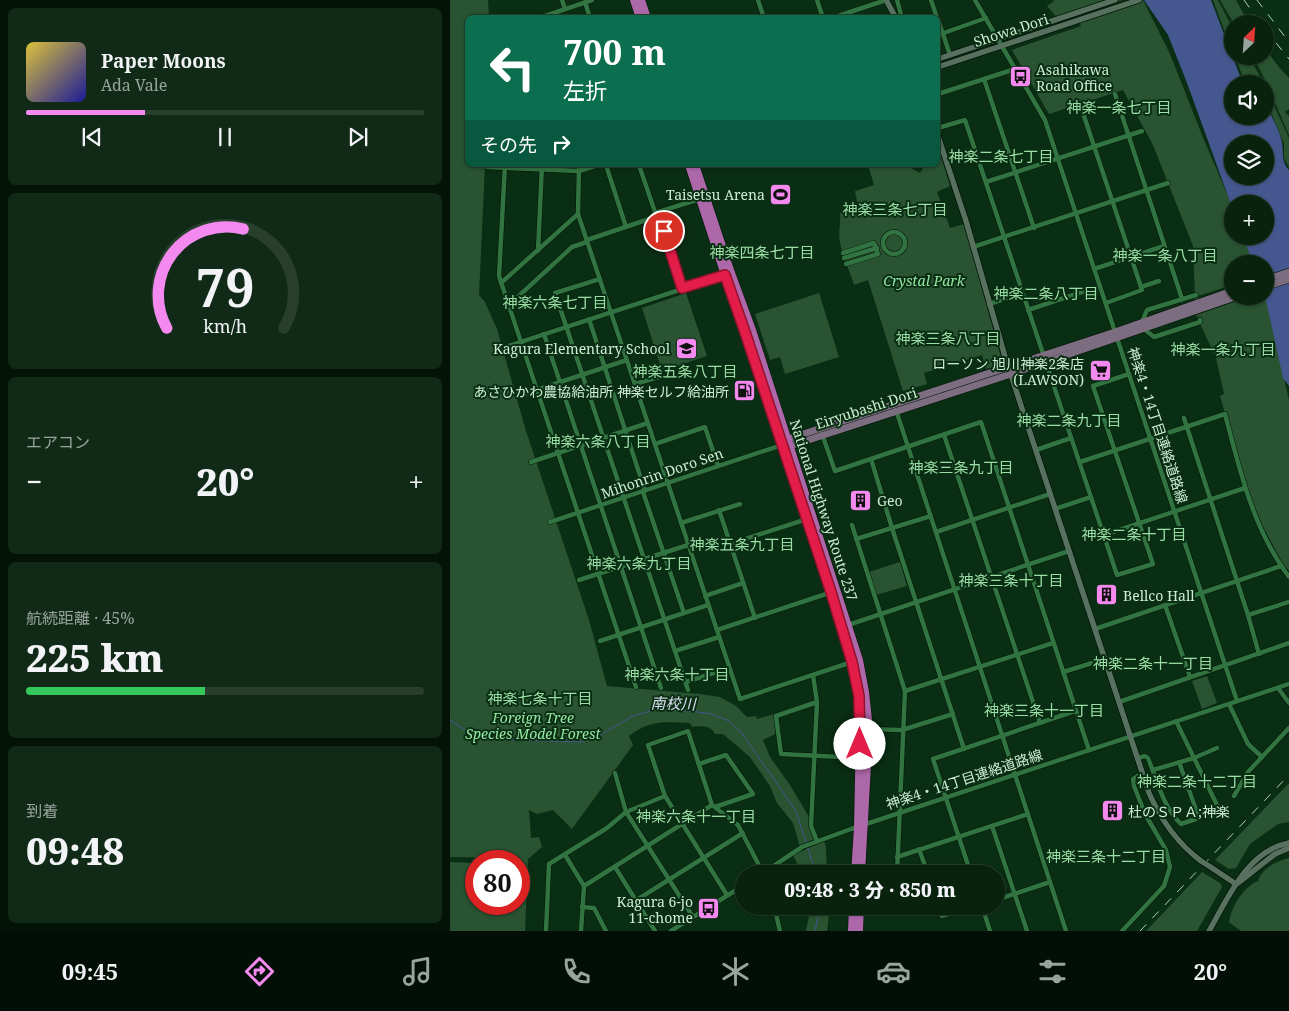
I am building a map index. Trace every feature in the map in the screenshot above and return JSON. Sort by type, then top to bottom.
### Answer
[{"type":"highway","points":[[634,0],[639,15]]},
{"type":"highway","points":[[641,0],[646,15]]},
{"type":"highway","name":"National Highway Route 237","points":[[690,167],[728,274]]},
{"type":"highway","name":"National Highway Route 237","points":[[696,167],[745,332],[787,443],[856,661],[859,696],[865,729],[861,865]]},
{"type":"highway","name":"National Highway Route 237","points":[[856,865],[861,826]]},
{"type":"highway","points":[[852,931],[853,915]]},
{"type":"highway","points":[[859,931],[860,915]]},
{"type":"main road","points":[[1274,277],[1289,272]]},
{"type":"main road","points":[[1274,284],[1289,279]]},
{"type":"main road","name":"Eiryubashi Dori","points":[[787,443],[895,407],[1008,366],[1045,358],[1143,326],[1224,296]]},
{"type":"main road","name":"Eiryubashi Dori","points":[[1218,299],[1224,298]]},
{"type":"main road","name":"Eiryubashi Dori","points":[[895,407],[1010,374],[1045,358]]},
{"type":"street","points":[[562,0],[565,9]]},
{"type":"street","points":[[548,15],[592,0]]},
{"type":"street","points":[[758,0],[763,15]]},
{"type":"street","points":[[817,0],[822,15]]},
{"type":"street","points":[[841,15],[886,0],[894,15]]},
{"type":"street","points":[[897,0],[901,15]]},
{"type":"street","points":[[931,0],[936,15]]},
{"type":"street","name":"神楽4・14丁目連絡道路線","points":[[775,865],[816,841],[1237,701],[1045,120],[975,0]]},
{"type":"street","name":"Showa Dori","points":[[940,58],[1115,0]]},
{"type":"street","name":"Showa Dori","points":[[940,66],[1139,0]]},
{"type":"street","points":[[585,2],[589,15]]},
{"type":"street","points":[[950,55],[940,34],[986,18]]},
{"type":"street","points":[[940,93],[1015,68]]},
{"type":"street","points":[[984,79],[1034,228]]},
{"type":"street","points":[[1115,94],[1182,299]]},
{"type":"street","points":[[1081,107],[1142,290],[1106,303]]},
{"type":"street","points":[[940,127],[965,120],[1117,575],[1153,564],[1093,386],[1129,374]]},
{"type":"street","points":[[986,182],[1142,131]]},
{"type":"street","points":[[940,142],[974,248],[1010,374],[1152,799],[1163,820],[1184,846],[1201,861],[1236,884]]},
{"type":"street","points":[[505,167],[499,276],[636,687]]},
{"type":"street","points":[[538,250],[541,167],[579,171],[592,167]]},
{"type":"street","points":[[579,167],[578,214],[740,699],[856,661]]},
{"type":"street","points":[[607,167],[626,227]]},
{"type":"street","points":[[640,167],[682,288]]},
{"type":"street","points":[[974,248],[1168,183]]},
{"type":"street","points":[[509,305],[572,247],[700,198]]},
{"type":"street","points":[[501,283],[578,214]]},
{"type":"street","points":[[891,232],[902,236],[905,242],[903,250],[896,254],[887,252],[883,246],[886,236],[891,232]]},
{"type":"street","points":[[846,264],[878,254],[874,243],[844,256],[883,246]]},
{"type":"street","points":[[1094,269],[1164,246]]},
{"type":"street","points":[[505,347],[728,274]]},
{"type":"street","points":[[600,278],[555,293],[688,690]]},
{"type":"street","points":[[1141,287],[1159,281]]},
{"type":"street","points":[[1028,310],[1100,286]]},
{"type":"street","points":[[989,304],[1023,293]]},
{"type":"street","points":[[1196,295],[1147,310],[1143,326],[1154,337],[1200,322],[1200,320]]},
{"type":"street","points":[[589,319],[663,553],[684,613]]},
{"type":"street","points":[[544,334],[661,688]]},
{"type":"street","points":[[521,395],[627,360]]},
{"type":"street","points":[[635,384],[659,377]]},
{"type":"street","points":[[895,407],[1066,931]]},
{"type":"street","points":[[1080,462],[1225,414],[1255,518],[1289,577]]},
{"type":"street","points":[[1184,418],[1259,654]]},
{"type":"street","points":[[821,432],[834,471],[981,422],[1089,750]]},
{"type":"street","points":[[531,462],[648,423]]},
{"type":"street","points":[[655,444],[705,427],[718,466]]},
{"type":"street","points":[[944,435],[1040,723]]},
{"type":"street","points":[[1036,450],[1071,438]]},
{"type":"street","name":"Mihonrin Doro Sen","points":[[550,522],[787,443]]},
{"type":"street","points":[[871,459],[964,749]]},
{"type":"street","points":[[1104,535],[1245,488]]},
{"type":"street","points":[[936,532],[1050,494]]},
{"type":"street","points":[[1055,509],[1091,497]]},
{"type":"street","points":[[681,523],[740,504]]},
{"type":"street","points":[[719,510],[754,618]]},
{"type":"street","points":[[856,540],[931,516]]},
{"type":"street","points":[[730,544],[810,518]]},
{"type":"street","points":[[852,525],[905,691],[897,865]]},
{"type":"street","points":[[579,580],[688,545]]},
{"type":"street","points":[[845,626],[1069,551]]},
{"type":"street","points":[[1095,629],[1281,566]]},
{"type":"street","points":[[705,596],[743,583]]},
{"type":"street","points":[[717,630],[834,592]]},
{"type":"street","points":[[1248,615],[1289,602]]},
{"type":"street","points":[[600,641],[708,605]]},
{"type":"street","points":[[1166,605],[1190,677]]},
{"type":"street","points":[[675,651],[719,637]]},
{"type":"street","points":[[905,691],[1053,643]]},
{"type":"street","points":[[1119,702],[1289,643]]},
{"type":"street","points":[[1063,672],[1105,659]]},
{"type":"street","points":[[686,682],[730,668]]},
{"type":"street","points":[[813,675],[817,702],[811,826],[816,841]]},
{"type":"street","points":[[1237,701],[1289,684]]},
{"type":"street","points":[[1278,688],[1289,703]]},
{"type":"street","points":[[817,702],[776,716],[781,754],[863,758]]},
{"type":"street","points":[[1229,704],[1248,744],[1262,757]]},
{"type":"street","points":[[968,865],[933,759],[1075,711]]},
{"type":"street","points":[[865,729],[902,730],[953,714]]},
{"type":"street","points":[[1176,721],[1217,805],[1230,817]]},
{"type":"street","points":[[1234,796],[1248,772],[1289,728]]},
{"type":"street","points":[[727,895],[665,796],[648,744],[688,731],[713,806],[738,825],[758,865]]},
{"type":"street","points":[[1153,770],[1194,758],[1217,748]]},
{"type":"street","points":[[584,886],[713,806],[753,794],[726,755],[699,764]]},
{"type":"street","points":[[1138,758],[1145,756],[1148,758],[1163,797],[1174,818],[1181,824],[1199,818],[1179,762]]},
{"type":"street","points":[[1122,931],[1164,886],[1170,867],[1166,850],[1145,814],[1134,786],[1133,778],[1142,772]]},
{"type":"street","points":[[616,773],[626,812],[693,917]]},
{"type":"street","points":[[546,931],[549,864],[607,828],[626,812],[665,796]]},
{"type":"street","points":[[897,857],[1028,814]]},
{"type":"street","points":[[992,826],[1027,931]]},
{"type":"street","points":[[636,901],[743,833]]},
{"type":"street","points":[[1209,931],[1241,875],[1270,850],[1289,843]]},
{"type":"street","points":[[1236,884],[1275,854],[1289,848]]},
{"type":"street","points":[[919,849],[925,865]]},
{"type":"street","points":[[566,854],[584,886],[581,931]]},
{"type":"street","points":[[614,867],[655,931]]},
{"type":"street","points":[[1005,897],[1050,882]]},
{"type":"street","points":[[671,931],[735,890]]},
{"type":"street","points":[[582,907],[594,908],[606,931]]},
{"type":"street","points":[[776,915],[780,931]]},
{"type":"street","points":[[985,915],[990,931]]},
{"type":"green space","name":"Foreign Tree Species Model Forest","points":[[450,0],[488,0],[489,15],[465,15],[465,167],[485,167],[479,295],[485,302],[497,329],[526,431],[589,620],[607,686],[720,697],[736,706],[747,717],[756,716],[757,719],[775,714],[775,734],[763,740],[770,757],[790,785],[809,817],[814,839],[800,847],[793,823],[777,803],[770,786],[750,757],[723,734],[715,734],[711,729],[705,727],[692,727],[690,723],[665,722],[644,727],[629,736],[633,745],[572,829],[553,810],[537,814],[529,810],[531,838],[539,837],[542,847],[530,857],[530,850],[465,850],[465,857],[450,857]]},
{"type":"green space","points":[[1053,0],[1123,0],[1060,21],[1047,6]]},
{"type":"green space","points":[[1130,0],[1143,0],[1170,54],[1228,195],[1224,195],[1224,245],[1248,245],[1250,255],[1224,255],[1224,288],[1195,297],[1193,246],[1153,145],[1123,90],[1049,114],[1012,50],[1081,26],[1077,17]]},
{"type":"green space","points":[[1213,0],[1218,0],[1226,15],[1224,15],[1224,30]]},
{"type":"green space","points":[[1220,0],[1236,0],[1244,15],[1229,15]]},
{"type":"green space","points":[[1274,60],[1289,78],[1289,109],[1285,112],[1289,116],[1289,135],[1274,101],[1274,75],[1262,75],[1258,65],[1274,65]]},
{"type":"green space","points":[[1238,65],[1254,65],[1259,75],[1242,75]]},
{"type":"green space","points":[[1274,106],[1289,138],[1289,168],[1284,158],[1284,144],[1274,120]]},
{"type":"green space","name":"Crystal Park","points":[[940,153],[950,186],[937,192],[950,228],[964,224],[1001,357],[996,366],[986,369],[982,355],[924,373],[927,384],[903,391],[868,280],[854,285],[844,258],[839,239],[840,213],[858,206],[855,191],[874,185],[869,167],[910,167],[920,173],[924,167],[940,167]]},
{"type":"green space","points":[[686,293],[707,356],[662,371],[642,308]]},
{"type":"green space","points":[[819,293],[839,357],[785,374],[780,357],[770,360],[755,314]]},
{"type":"green space","points":[[1225,305],[1268,305],[1289,400],[1289,571],[1283,564],[1257,516],[1246,486],[1220,396],[1224,394],[1216,358],[1196,315]]},
{"type":"green space","points":[[900,562],[907,586],[876,595],[869,572]]},
{"type":"green space","points":[[1207,676],[1217,703],[1202,709],[1192,681]]},
{"type":"green space","points":[[1289,783],[1289,822],[1278,824],[1250,844],[1236,868],[1229,869],[1215,860]]},
{"type":"green space","points":[[824,841],[827,865],[798,865],[793,855]]},
{"type":"green space","points":[[1289,858],[1289,931],[1241,931],[1229,922],[1243,892],[1258,881],[1266,869],[1275,863]]},
{"type":"green space","name":"Foreign Tree Species Model Forest","points":[[450,862],[465,863],[465,915],[526,915],[525,931],[450,931]]},
{"type":"green space","points":[[1202,872],[1220,883],[1222,887],[1197,931],[1146,931]]},
{"type":"green space","points":[[809,915],[829,915],[827,931],[806,931]]},
{"type":"water","points":[[1144,0],[1211,0],[1224,34],[1224,65],[1236,65],[1240,75],[1224,75],[1224,125],[1274,125],[1274,122],[1279,133],[1284,161],[1289,170],[1289,386],[1283,378],[1267,305],[1274,305],[1274,255],[1250,255],[1246,245],[1274,245],[1274,195],[1228,195],[1224,185],[1274,185],[1274,135],[1224,135],[1224,185],[1168,35]]},
{"type":"waterway","name":"南校川","points":[[450,720],[478,739],[582,742],[600,735],[633,716],[657,709],[712,714],[729,721],[741,732],[796,811],[813,865]]},
{"type":"waterway","name":"南校川","points":[[815,931],[818,915]]},
{"type":"tunnel","points":[[1196,295],[1200,320]]},
{"type":"railway","points":[[1244,0],[1255,15]]},
{"type":"railway","points":[[1257,0],[1289,42]]},
{"type":"railway","points":[[1274,40],[1289,59]]},
{"type":"railway","points":[[1140,931],[1289,775]]},
{"type":"place","name":"Asahikawa Road Office","points":[[1020,77]]},
{"type":"place","name":"Taisetsu Arena","points":[[781,194]]},
{"type":"place","name":"Kagura Elementary School","points":[[686,348]]},
{"type":"place","name":"ローソン 旭川神楽2条店 (LAWSON)","points":[[1100,371]]},
{"type":"place","name":"あさひかわ農協給油所 神楽セルフ給油所","points":[[745,391]]},
{"type":"place","name":"Geo","points":[[861,500]]},
{"type":"place","name":"Bellco Hall","points":[[1107,595]]},
{"type":"place","name":"杜のＳＰＡ;神楽","points":[[1112,811]]},
{"type":"place","name":"Kagura 6-jo 11-chome","points":[[709,909]]},
{"type":"district","name":"神楽一条七丁目","points":[[1119,107]]},
{"type":"district","name":"神楽二条七丁目","points":[[1001,156]]},
{"type":"district","name":"神楽三条七丁目","points":[[895,209]]},
{"type":"district","name":"神楽四条七丁目","points":[[762,252]]},
{"type":"district","name":"神楽一条八丁目","points":[[1165,255]]},
{"type":"district","name":"神楽二条八丁目","points":[[1046,293]]},
{"type":"district","name":"神楽六条七丁目","points":[[555,302]]},
{"type":"district","name":"神楽三条八丁目","points":[[948,338]]},
{"type":"district","name":"神楽一条九丁目","points":[[1223,349]]},
{"type":"district","name":"神楽五条八丁目","points":[[685,371]]},
{"type":"district","name":"神楽二条九丁目","points":[[1069,420]]},
{"type":"district","name":"神楽六条八丁目","points":[[598,441]]},
{"type":"district","name":"神楽三条九丁目","points":[[961,467]]},
{"type":"district","name":"神楽二条十丁目","points":[[1134,534]]},
{"type":"district","name":"神楽五条九丁目","points":[[742,544]]},
{"type":"district","name":"神楽六条九丁目","points":[[639,563]]},
{"type":"district","name":"神楽三条十丁目","points":[[1011,580]]},
{"type":"district","name":"神楽二条十一丁目","points":[[1153,663]]},
{"type":"district","name":"神楽六条十丁目","points":[[677,674]]},
{"type":"district","name":"神楽七条十丁目","points":[[540,698]]},
{"type":"district","name":"神楽三条十一丁目","points":[[1044,710]]},
{"type":"district","name":"神楽二条十二丁目","points":[[1197,781]]},
{"type":"district","name":"神楽六条十一丁目","points":[[696,816]]},
{"type":"district","name":"神楽三条十二丁目","points":[[1106,856]]},
{"type":"route","points":[[664,231],[682,288],[725,275],[842,627],[859,696],[860,744]]}]
